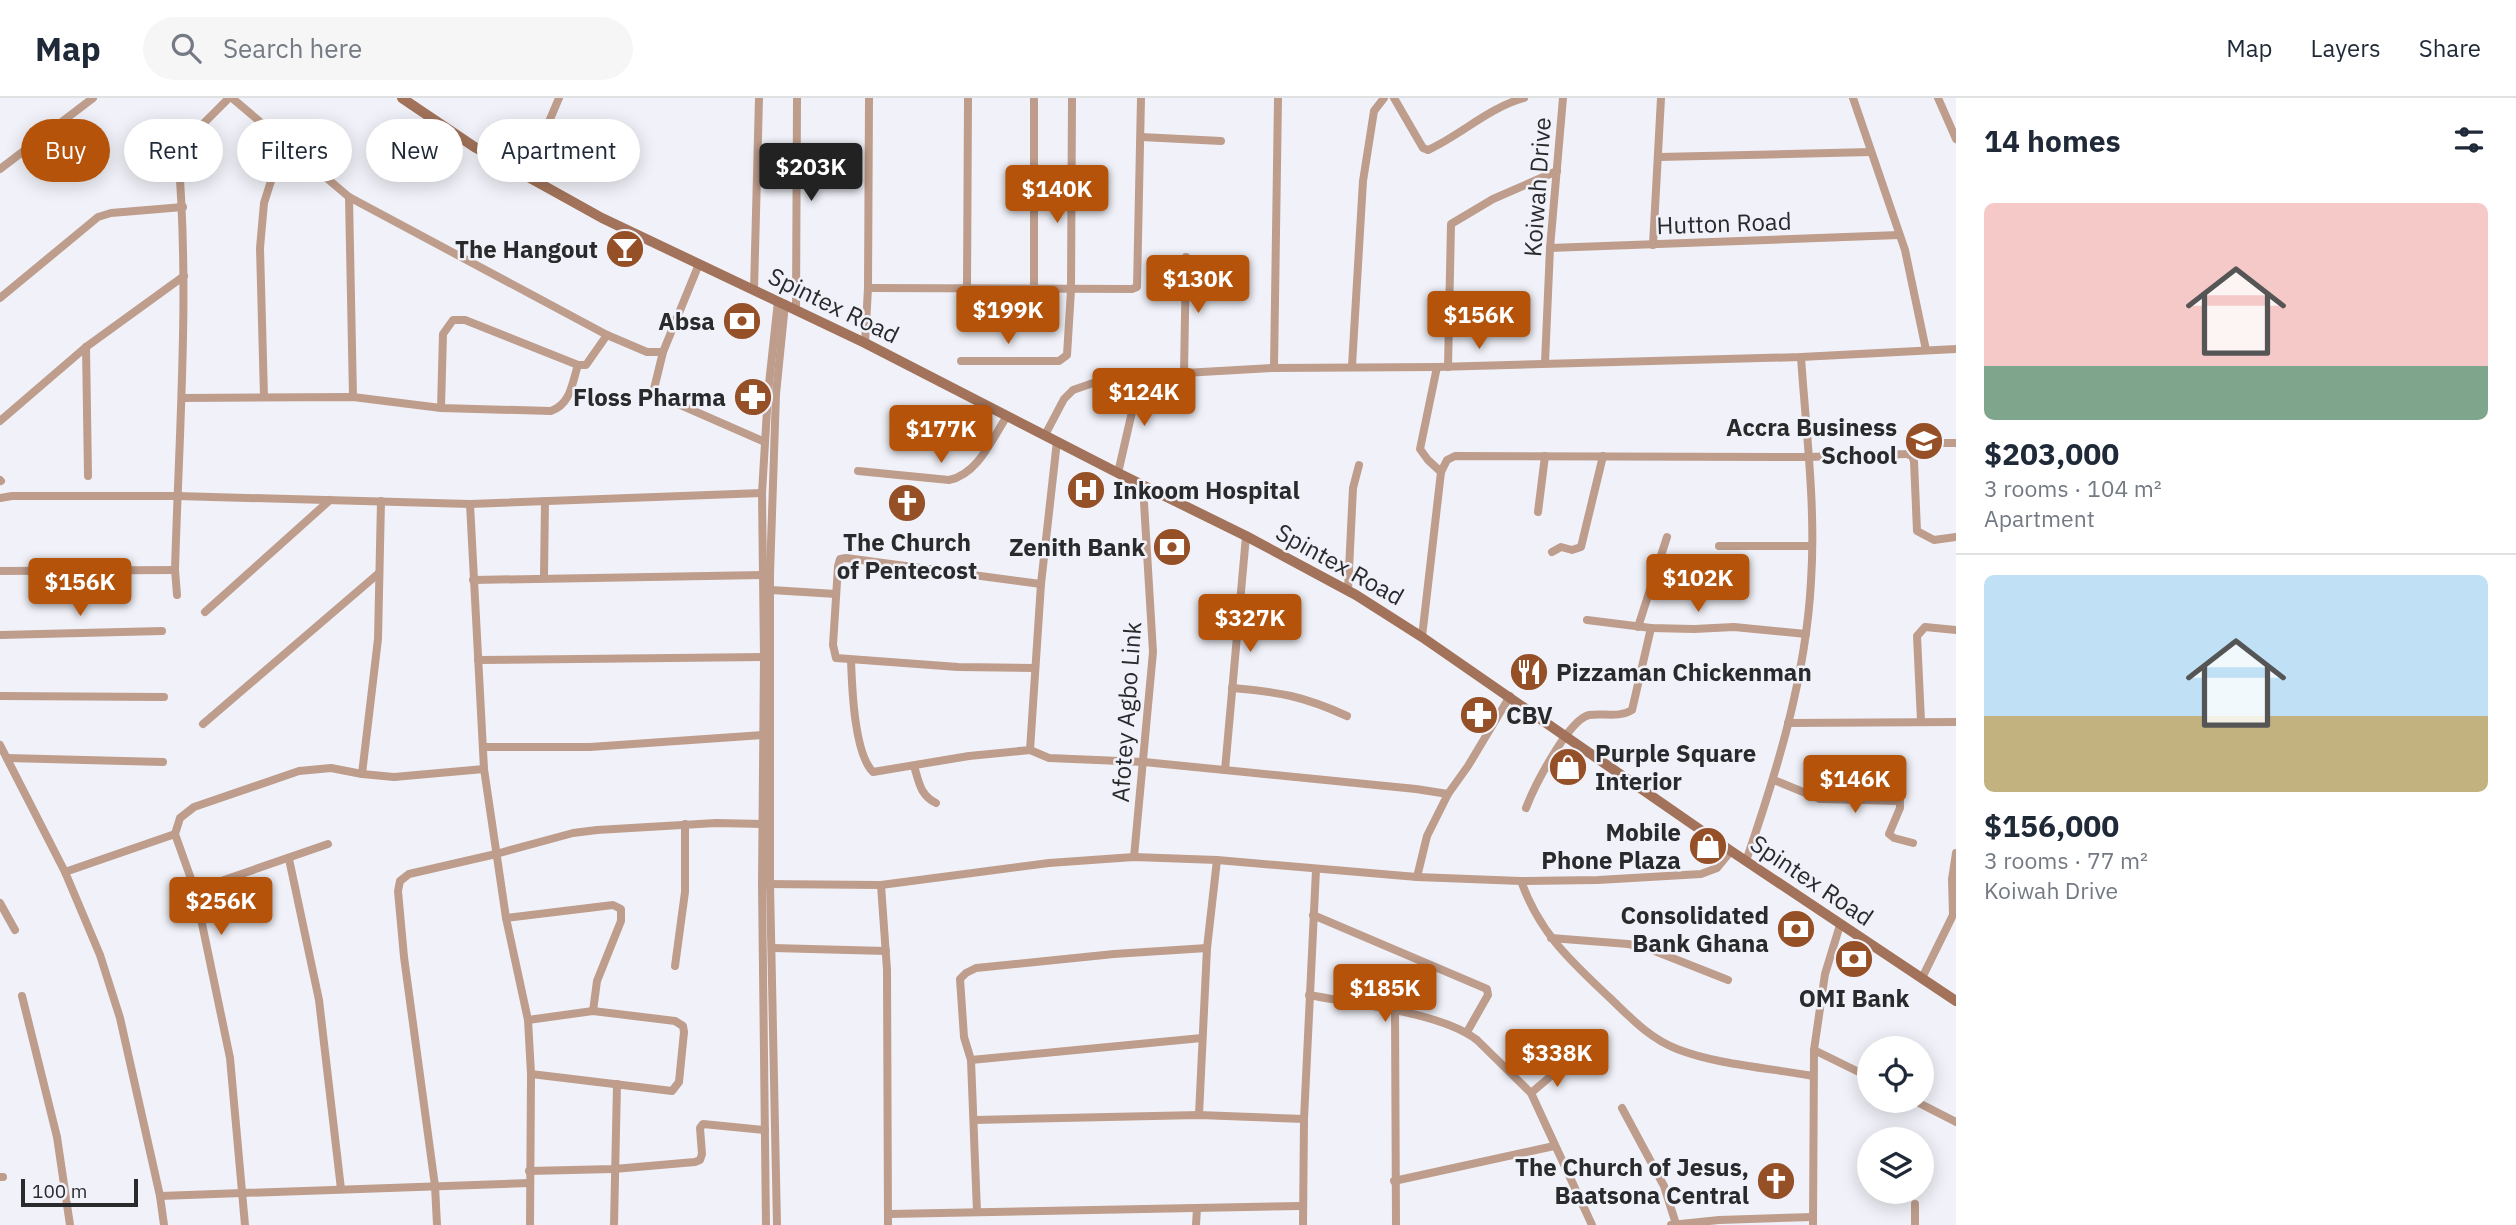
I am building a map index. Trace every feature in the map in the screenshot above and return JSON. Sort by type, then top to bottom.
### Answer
[{"type":"main road","name":"Spintex Road","points":[[402,98],[477,149]]},
{"type":"main road","name":"Spintex Road","points":[[537,182],[613,223],[866,343],[1348,590],[1422,636],[1731,851],[1956,1001]]},
{"type":"street","points":[[0,169],[93,98]]},
{"type":"street","points":[[177,595],[175,570],[183,398],[184,276],[179,149],[230,98],[257,119]]},
{"type":"street","points":[[550,119],[559,98]]},
{"type":"street","points":[[754,290],[759,98]]},
{"type":"street","points":[[766,1225],[766,884],[773,449],[786,304],[797,98]]},
{"type":"street","points":[[866,343],[869,98]]},
{"type":"street","points":[[967,288],[968,98]]},
{"type":"street","points":[[1034,98],[1034,290]]},
{"type":"street","points":[[961,361],[1064,359],[1068,353],[1072,98]]},
{"type":"street","points":[[868,288],[1071,290],[1136,287],[1141,98]]},
{"type":"street","points":[[1274,368],[1278,98]]},
{"type":"street","points":[[1352,366],[1363,181],[1374,111],[1384,98]]},
{"type":"street","points":[[1394,98],[1423,148],[1428,150],[1498,108],[1524,98]]},
{"type":"street","name":"Koiwah Drive","points":[[1545,363],[1550,248],[1563,98]]},
{"type":"street","points":[[1653,245],[1661,98]]},
{"type":"street","points":[[1853,98],[1909,266],[1926,350]]},
{"type":"street","points":[[1938,98],[1956,139]]},
{"type":"street","points":[[1141,137],[1221,141]]},
{"type":"street","points":[[1658,157],[1871,152]]},
{"type":"street","points":[[1448,367],[1451,224],[1493,199],[1557,171]]},
{"type":"street","points":[[264,396],[260,248],[264,203],[271,182]]},
{"type":"street","points":[[332,182],[349,197],[607,335],[650,353],[663,352]]},
{"type":"street","points":[[349,197],[353,397]]},
{"type":"street","points":[[0,298],[98,217],[111,213],[183,207]]},
{"type":"street","name":"Hutton Road","points":[[1550,248],[1899,235]]},
{"type":"street","points":[[1184,373],[1186,257]]},
{"type":"street","points":[[699,264],[663,352],[653,393],[765,442]]},
{"type":"street","points":[[0,421],[86,347],[184,276]]},
{"type":"street","points":[[767,824],[763,735],[762,493],[765,442],[786,304]]},
{"type":"street","points":[[440,408],[443,334],[453,320],[466,320],[578,365],[586,365],[607,335]]},
{"type":"street","points":[[86,347],[88,477]]},
{"type":"street","points":[[1045,435],[1063,399],[1073,390],[1096,383],[1140,377],[1274,368],[1448,367],[1801,357],[1956,349]]},
{"type":"street","points":[[1746,861],[1774,780],[1806,634],[1812,546],[1801,357]]},
{"type":"street","points":[[183,398],[353,397],[440,408],[551,411],[567,400],[578,365]]},
{"type":"street","points":[[1437,367],[1420,449],[1441,472]]},
{"type":"street","points":[[1118,473],[1140,377]]},
{"type":"street","points":[[858,471],[949,480],[959,478],[978,461],[1007,416]]},
{"type":"street","points":[[1030,750],[1041,584],[1057,441]]},
{"type":"street","points":[[1422,636],[1441,472],[1447,460],[1455,456],[1808,457],[1907,454],[1917,453],[1930,443],[1956,443]]},
{"type":"street","points":[[1907,454],[1914,461],[1917,531],[1934,540],[1956,537]]},
{"type":"street","points":[[1538,512],[1545,456]]},
{"type":"street","points":[[1552,552],[1561,547],[1572,550],[1581,547],[1603,456]]},
{"type":"street","points":[[1348,590],[1351,508],[1359,465]]},
{"type":"street","name":"Afotey Agbo Link","points":[[1134,856],[1153,641],[1143,486]]},
{"type":"street","points":[[0,498],[177,496],[470,503],[762,493]]},
{"type":"street","points":[[205,612],[330,500]]},
{"type":"street","points":[[362,774],[378,639],[380,501]]},
{"type":"street","points":[[544,577],[545,501]]},
{"type":"street","points":[[470,503],[484,769],[506,918],[528,1020],[531,1074],[530,1225]]},
{"type":"street","points":[[1225,770],[1246,536]]},
{"type":"street","points":[[1638,627],[1667,537]]},
{"type":"street","points":[[1719,546],[1812,546]]},
{"type":"street","points":[[1034,668],[839,659],[834,654],[836,594],[841,558],[1041,584]]},
{"type":"street","points":[[0,570],[175,570]]},
{"type":"street","points":[[203,723],[379,573]]},
{"type":"street","points":[[473,580],[763,575]]},
{"type":"street","points":[[771,590],[836,594]]},
{"type":"street","points":[[1587,620],[1651,628],[1734,627],[1806,634]]},
{"type":"street","points":[[1921,721],[1917,636],[1925,627],[1956,630]]},
{"type":"street","points":[[1527,808],[1547,764],[1577,722],[1586,716],[1622,714],[1632,710],[1651,628]]},
{"type":"street","points":[[0,635],[162,631]]},
{"type":"street","points":[[478,660],[764,657]]},
{"type":"street","points":[[851,660],[853,711],[870,769],[878,773],[981,754],[1030,750],[1049,758],[1144,762],[1448,794]]},
{"type":"street","points":[[1232,688],[1293,695],[1347,716]]},
{"type":"street","points":[[0,696],[164,697]]},
{"type":"street","points":[[1416,877],[1427,836],[1448,794],[1510,696]]},
{"type":"street","points":[[1788,723],[1956,722]]},
{"type":"street","points":[[482,747],[590,747],[763,735]]},
{"type":"street","points":[[0,746],[65,872],[100,955],[120,1018],[160,1196],[164,1225]]},
{"type":"street","points":[[7,758],[163,762]]},
{"type":"street","points":[[914,766],[922,792],[926,798],[936,803]]},
{"type":"street","points":[[245,1225],[230,1058],[195,890],[175,834],[180,818],[194,807],[299,771],[331,768],[394,777],[484,769]]},
{"type":"street","points":[[1774,780],[1820,799],[1900,801],[1900,808],[1889,834],[1913,844]]},
{"type":"street","points":[[437,1225],[435,1186],[404,957],[398,891],[400,881],[409,874],[496,855],[573,833],[685,824],[767,824]]},
{"type":"street","points":[[675,966],[685,892],[685,824]]},
{"type":"street","points":[[65,872],[175,834]]},
{"type":"street","points":[[195,890],[328,844]]},
{"type":"street","points":[[766,884],[881,885],[1049,863],[1134,856],[1217,860],[1416,877],[1521,881],[1598,880],[1701,874],[1717,868],[1731,851]]},
{"type":"street","points":[[1922,978],[1954,916],[1952,879],[1956,853]]},
{"type":"street","points":[[289,859],[319,1000],[341,1189]]},
{"type":"street","points":[[1199,1115],[1207,948],[1217,860]]},
{"type":"street","points":[[1303,1225],[1304,1119],[1316,870]]},
{"type":"street","points":[[1521,881],[1535,915],[1551,939],[1649,1035],[1694,1055],[1813,1076]]},
{"type":"street","points":[[766,884],[773,948],[777,1225]]},
{"type":"street","points":[[881,885],[886,951],[888,1225]]},
{"type":"street","points":[[0,903],[15,930]]},
{"type":"street","points":[[506,918],[612,905],[621,909],[621,920],[597,981],[593,1011]]},
{"type":"street","points":[[1313,915],[1488,989],[1488,995],[1467,1032]]},
{"type":"street","points":[[1622,1108],[1664,1186],[1673,1225],[1813,1221],[1814,1050],[1825,974],[1840,925]]},
{"type":"street","points":[[1551,939],[1628,944],[1647,948],[1728,979]]},
{"type":"street","points":[[773,948],[886,951]]},
{"type":"street","points":[[977,1212],[971,1060],[964,1037],[960,979],[973,969],[1114,954],[1207,948]]},
{"type":"street","points":[[1309,995],[1426,1016],[1467,1032],[1490,1051],[1531,1093],[1592,1225]]},
{"type":"street","points":[[22,996],[57,1137],[70,1225]]},
{"type":"street","points":[[528,1020],[593,1011],[675,1021],[683,1026],[679,1082],[675,1089],[531,1074]]},
{"type":"street","points":[[1395,1011],[1396,1225]]},
{"type":"street","points":[[971,1060],[1202,1038]]},
{"type":"street","points":[[1814,1050],[1857,1071]]},
{"type":"street","points":[[1531,1093],[1565,1064]]},
{"type":"street","points":[[614,1225],[617,1084]]},
{"type":"street","points":[[1934,1111],[1956,1122]]},
{"type":"street","points":[[975,1120],[1199,1115],[1304,1119]]},
{"type":"street","points":[[529,1171],[614,1169],[700,1160],[700,1128],[703,1124],[765,1130]]},
{"type":"street","points":[[1394,1181],[1554,1146]]},
{"type":"street","points":[[160,1196],[529,1183]]},
{"type":"street","points":[[1915,1204],[1915,1225]]},
{"type":"street","points":[[889,1214],[1302,1206]]},
{"type":"street","points":[[1196,1225],[1197,1208]]},
{"type":"place","name":"The Hangout","points":[[625,249]]},
{"type":"place","name":"Absa","points":[[742,321]]},
{"type":"place","name":"Floss Pharma","points":[[753,397]]},
{"type":"place","name":"Accra Business School","points":[[1924,441]]},
{"type":"place","name":"Inkoom Hospital","points":[[1086,490]]},
{"type":"place","name":"The Church of Pentecost","points":[[907,503]]},
{"type":"place","name":"Zenith Bank","points":[[1172,547]]},
{"type":"place","name":"Pizzaman Chickenman","points":[[1529,672]]},
{"type":"place","name":"CBV","points":[[1479,715]]},
{"type":"place","name":"Purple Square Interior","points":[[1568,767]]},
{"type":"place","name":"Mobile Phone Plaza","points":[[1708,846]]},
{"type":"place","name":"Consolidated Bank Ghana","points":[[1796,929]]},
{"type":"place","name":"OMI Bank","points":[[1854,959]]},
{"type":"place","name":"The Church of Jesus, Baatsona Central","points":[[1776,1181]]}]
